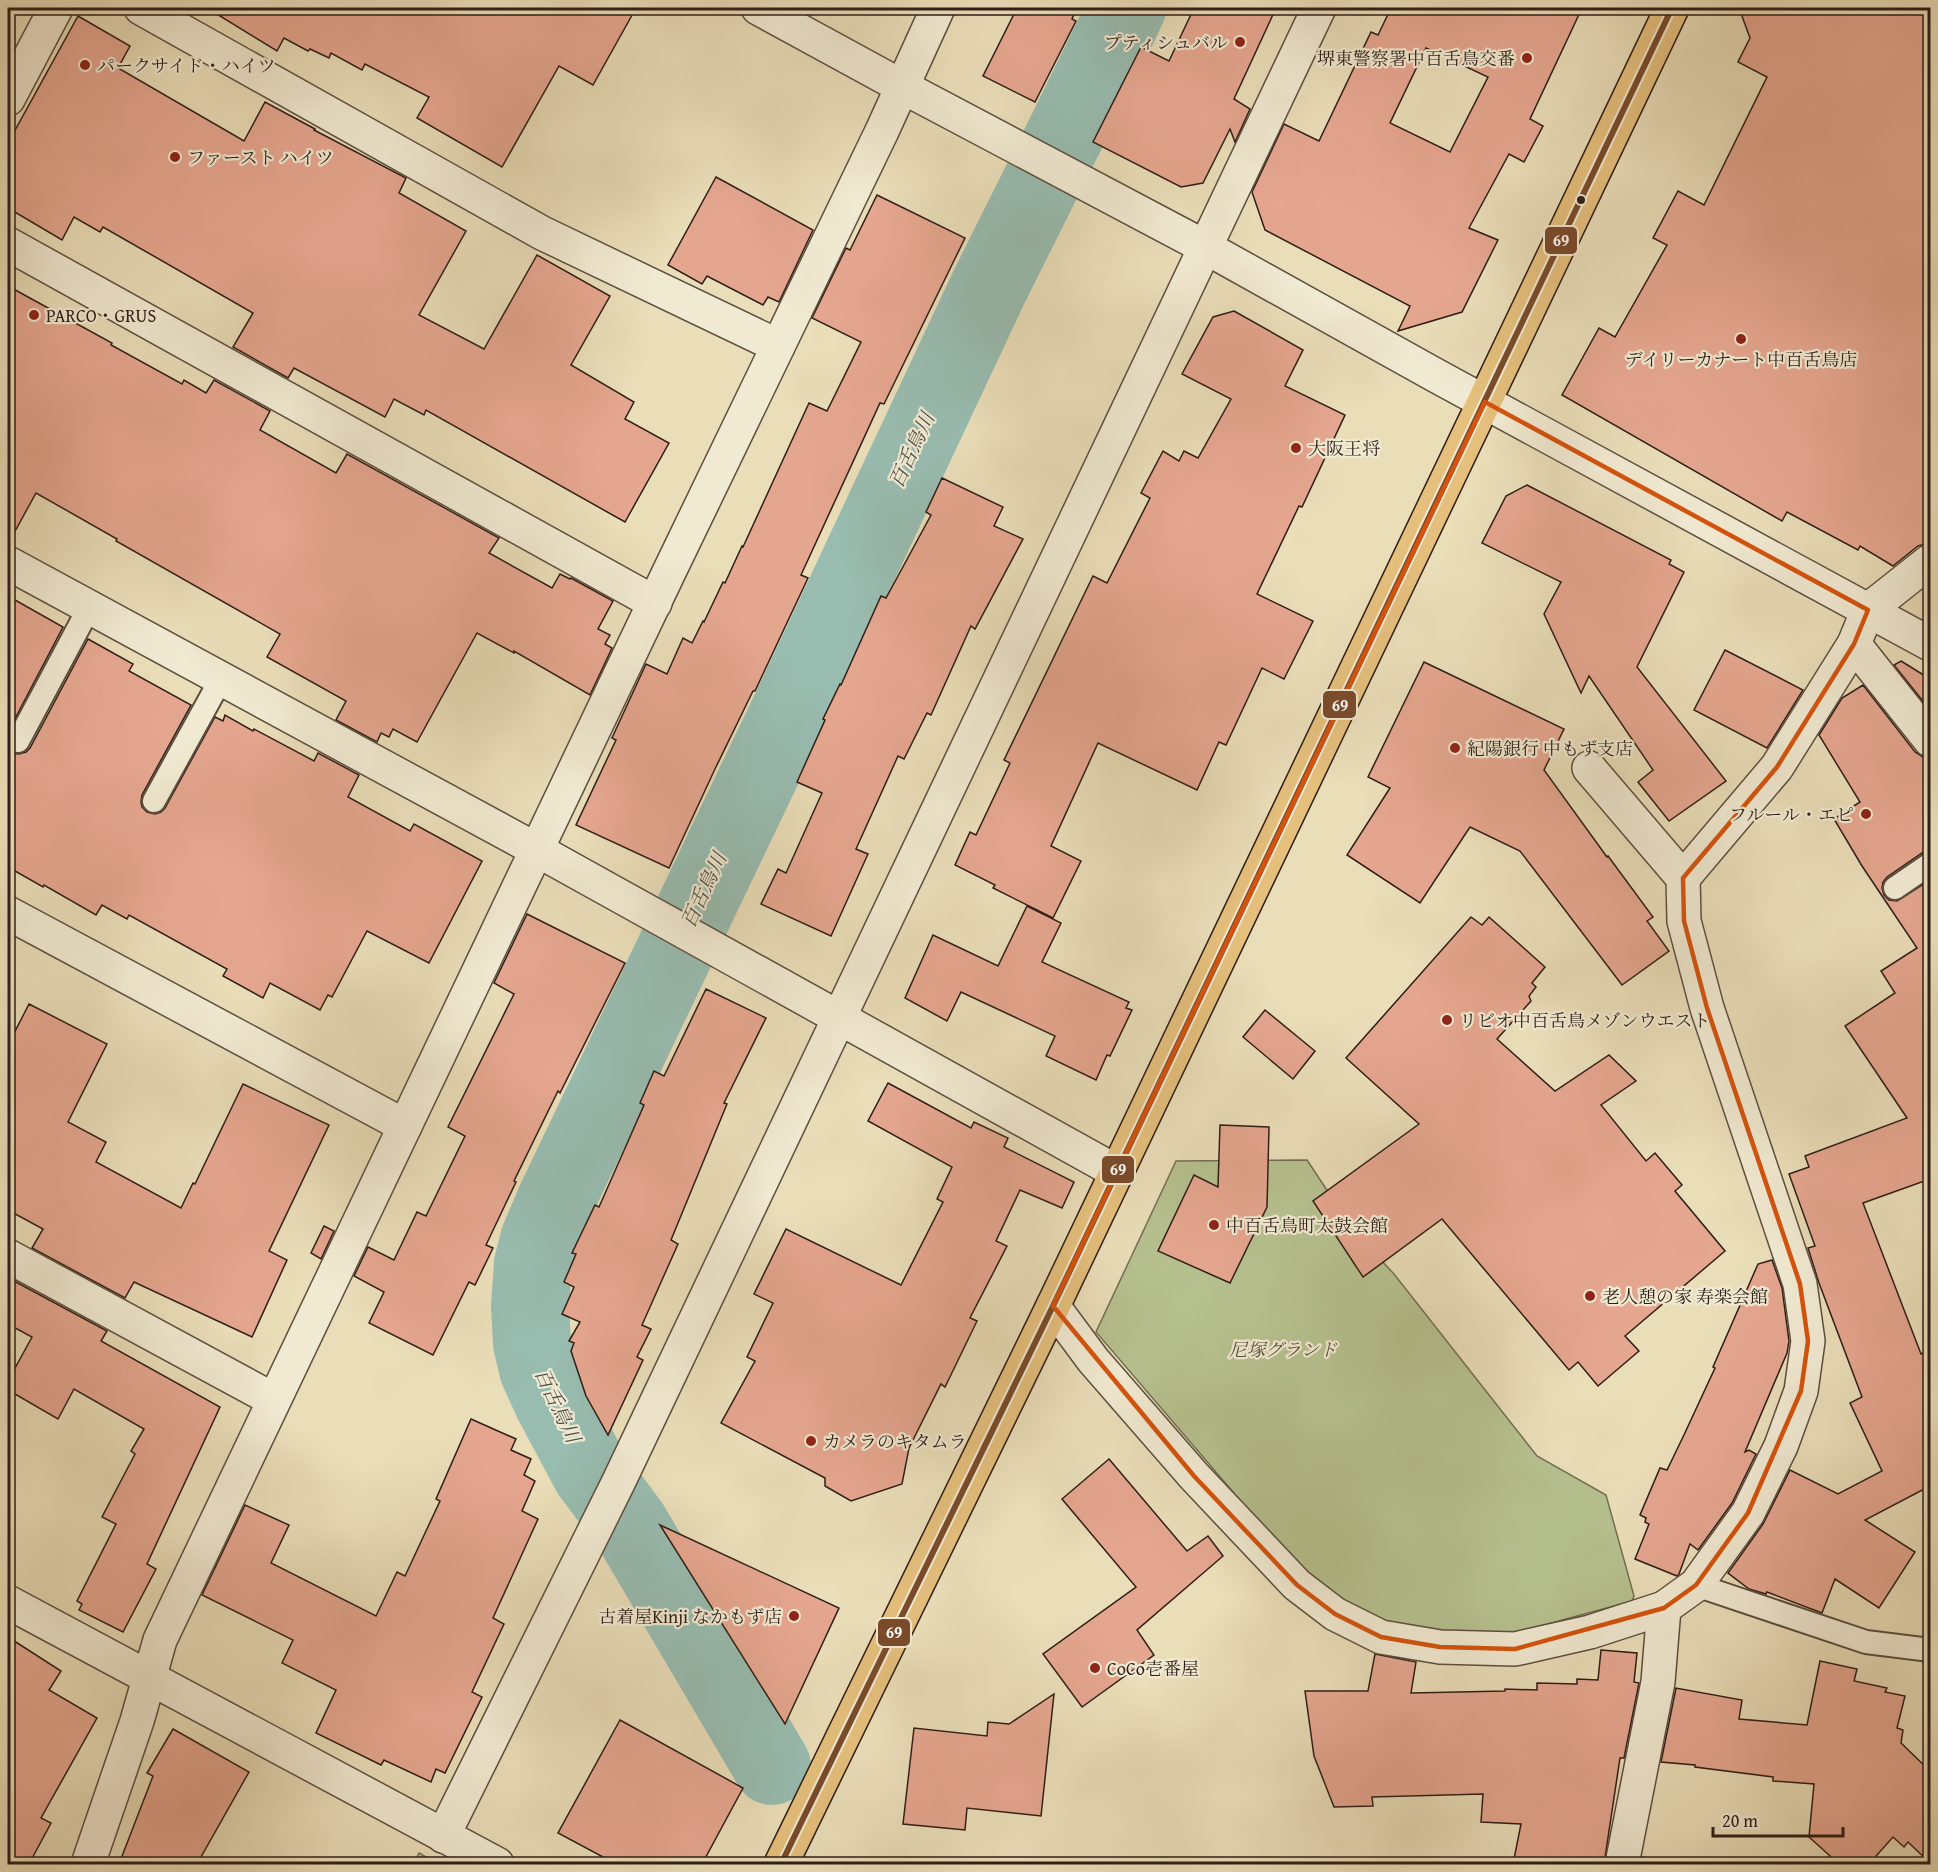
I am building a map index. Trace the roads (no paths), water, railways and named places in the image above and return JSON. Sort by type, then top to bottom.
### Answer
[{"type":"highway","points":[[781,1864],[1053,1306],[1672,8]]},
{"type":"street","points":[[8,99],[56,8]]},
{"type":"street","points":[[141,8],[542,233],[778,346]]},
{"type":"street","points":[[758,8],[1205,247],[1930,644]]},
{"type":"street","points":[[88,1864],[133,1732],[160,1640],[882,131],[938,8]]},
{"type":"street","points":[[443,1836],[619,1481],[1319,8]]},
{"type":"street","points":[[8,244],[655,603]]},
{"type":"street","points":[[1683,878],[1777,767],[1854,644],[1868,610],[1930,561]]},
{"type":"street","points":[[8,563],[537,850],[1117,1172]]},
{"type":"street","points":[[1854,644],[1930,740]]},
{"type":"street","points":[[1053,1306],[1093,1360],[1187,1467],[1297,1585],[1335,1614],[1381,1637],[1440,1647],[1515,1649],[1590,1632],[1664,1608],[1696,1585],[1748,1513],[1781,1446],[1802,1391],[1808,1341],[1800,1284],[1707,1008],[1686,932],[1683,878],[1589,768]]},
{"type":"street","points":[[8,913],[405,1126]]},
{"type":"street","points":[[8,1256],[274,1400]]},
{"type":"street","points":[[8,1602],[497,1864]]},
{"type":"street","points":[[1622,1864],[1658,1682],[1664,1608]]},
{"type":"lane","points":[[18,741],[89,608]]},
{"type":"lane","points":[[154,801],[221,679]]},
{"type":"lane","points":[[1895,888],[1930,864]]},
{"type":"lane","points":[[1696,1585],[1866,1642],[1930,1650]]},
{"type":"waterway","name":"百舌鳥川","points":[[772,1766],[630,1525],[591,1473],[553,1402],[538,1369],[532,1343],[530,1306],[533,1264],[539,1240],[556,1200],[799,692],[989,287],[1127,8]]},
{"type":"place","name":"プティシュバル","points":[[1240,42]]},
{"type":"place","name":"堺東警察署中百舌鳥交番","points":[[1527,58]]},
{"type":"place","name":"パークサイド・ハイツ","points":[[85,65]]},
{"type":"place","name":"ファースト ハイツ","points":[[175,157]]},
{"type":"place","name":"PARCO・GRUS","points":[[34,315]]},
{"type":"place","name":"デイリーカナート中百舌鳥店","points":[[1741,339]]},
{"type":"place","name":"大阪王将","points":[[1296,448]]},
{"type":"place","name":"紀陽銀行 中もず支店","points":[[1455,748]]},
{"type":"place","name":"フルール・エピ","points":[[1866,814]]},
{"type":"place","name":"リビオ中百舌鳥メゾンウエスト","points":[[1447,1020]]},
{"type":"place","name":"中百舌鳥町太鼓会館","points":[[1214,1225]]},
{"type":"place","name":"老人憩の家 寿楽会館","points":[[1590,1296]]},
{"type":"place","name":"カメラのキタムラ","points":[[811,1441]]},
{"type":"place","name":"古着屋Kinji なかもず店","points":[[794,1616]]},
{"type":"place","name":"CoCo壱番屋","points":[[1095,1668]]},
{"type":"park label","name":"尼塚グランド","points":[[1283,1349]]}]
